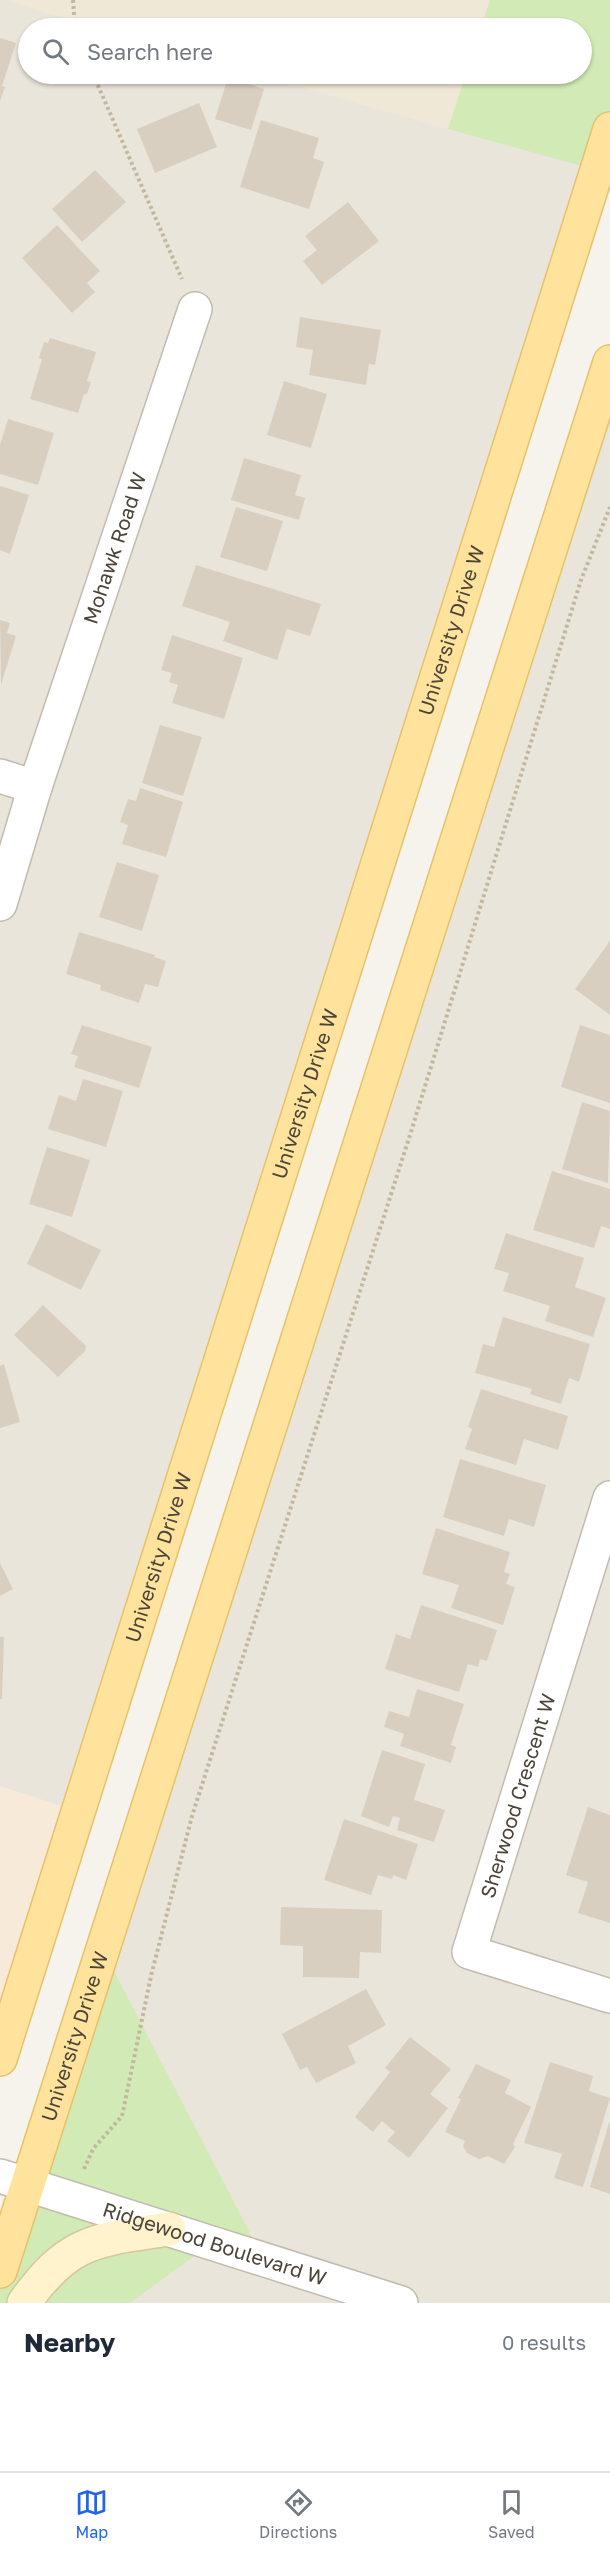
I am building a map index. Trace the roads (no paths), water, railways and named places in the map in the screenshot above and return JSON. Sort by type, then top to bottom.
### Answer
[{"type":"main road","name":"University Drive W","points":[[0,2060],[610,129]]},
{"type":"main road","name":"University Drive W","points":[[0,2271],[13,2180],[610,362]]},
{"type":"main road","points":[[24,2303],[50,2271],[69,2254],[99,2240],[168,2229]]},
{"type":"street","name":"Mohawk Road W","points":[[0,904],[36,788],[195,309]]},
{"type":"street","points":[[0,776],[36,788]]},
{"type":"street","name":"Sherwood Crescent W","points":[[610,1498],[469,1952],[610,1996]]},
{"type":"street","name":"Ridgewood Boulevard W","points":[[13,2180],[401,2303]]}]
